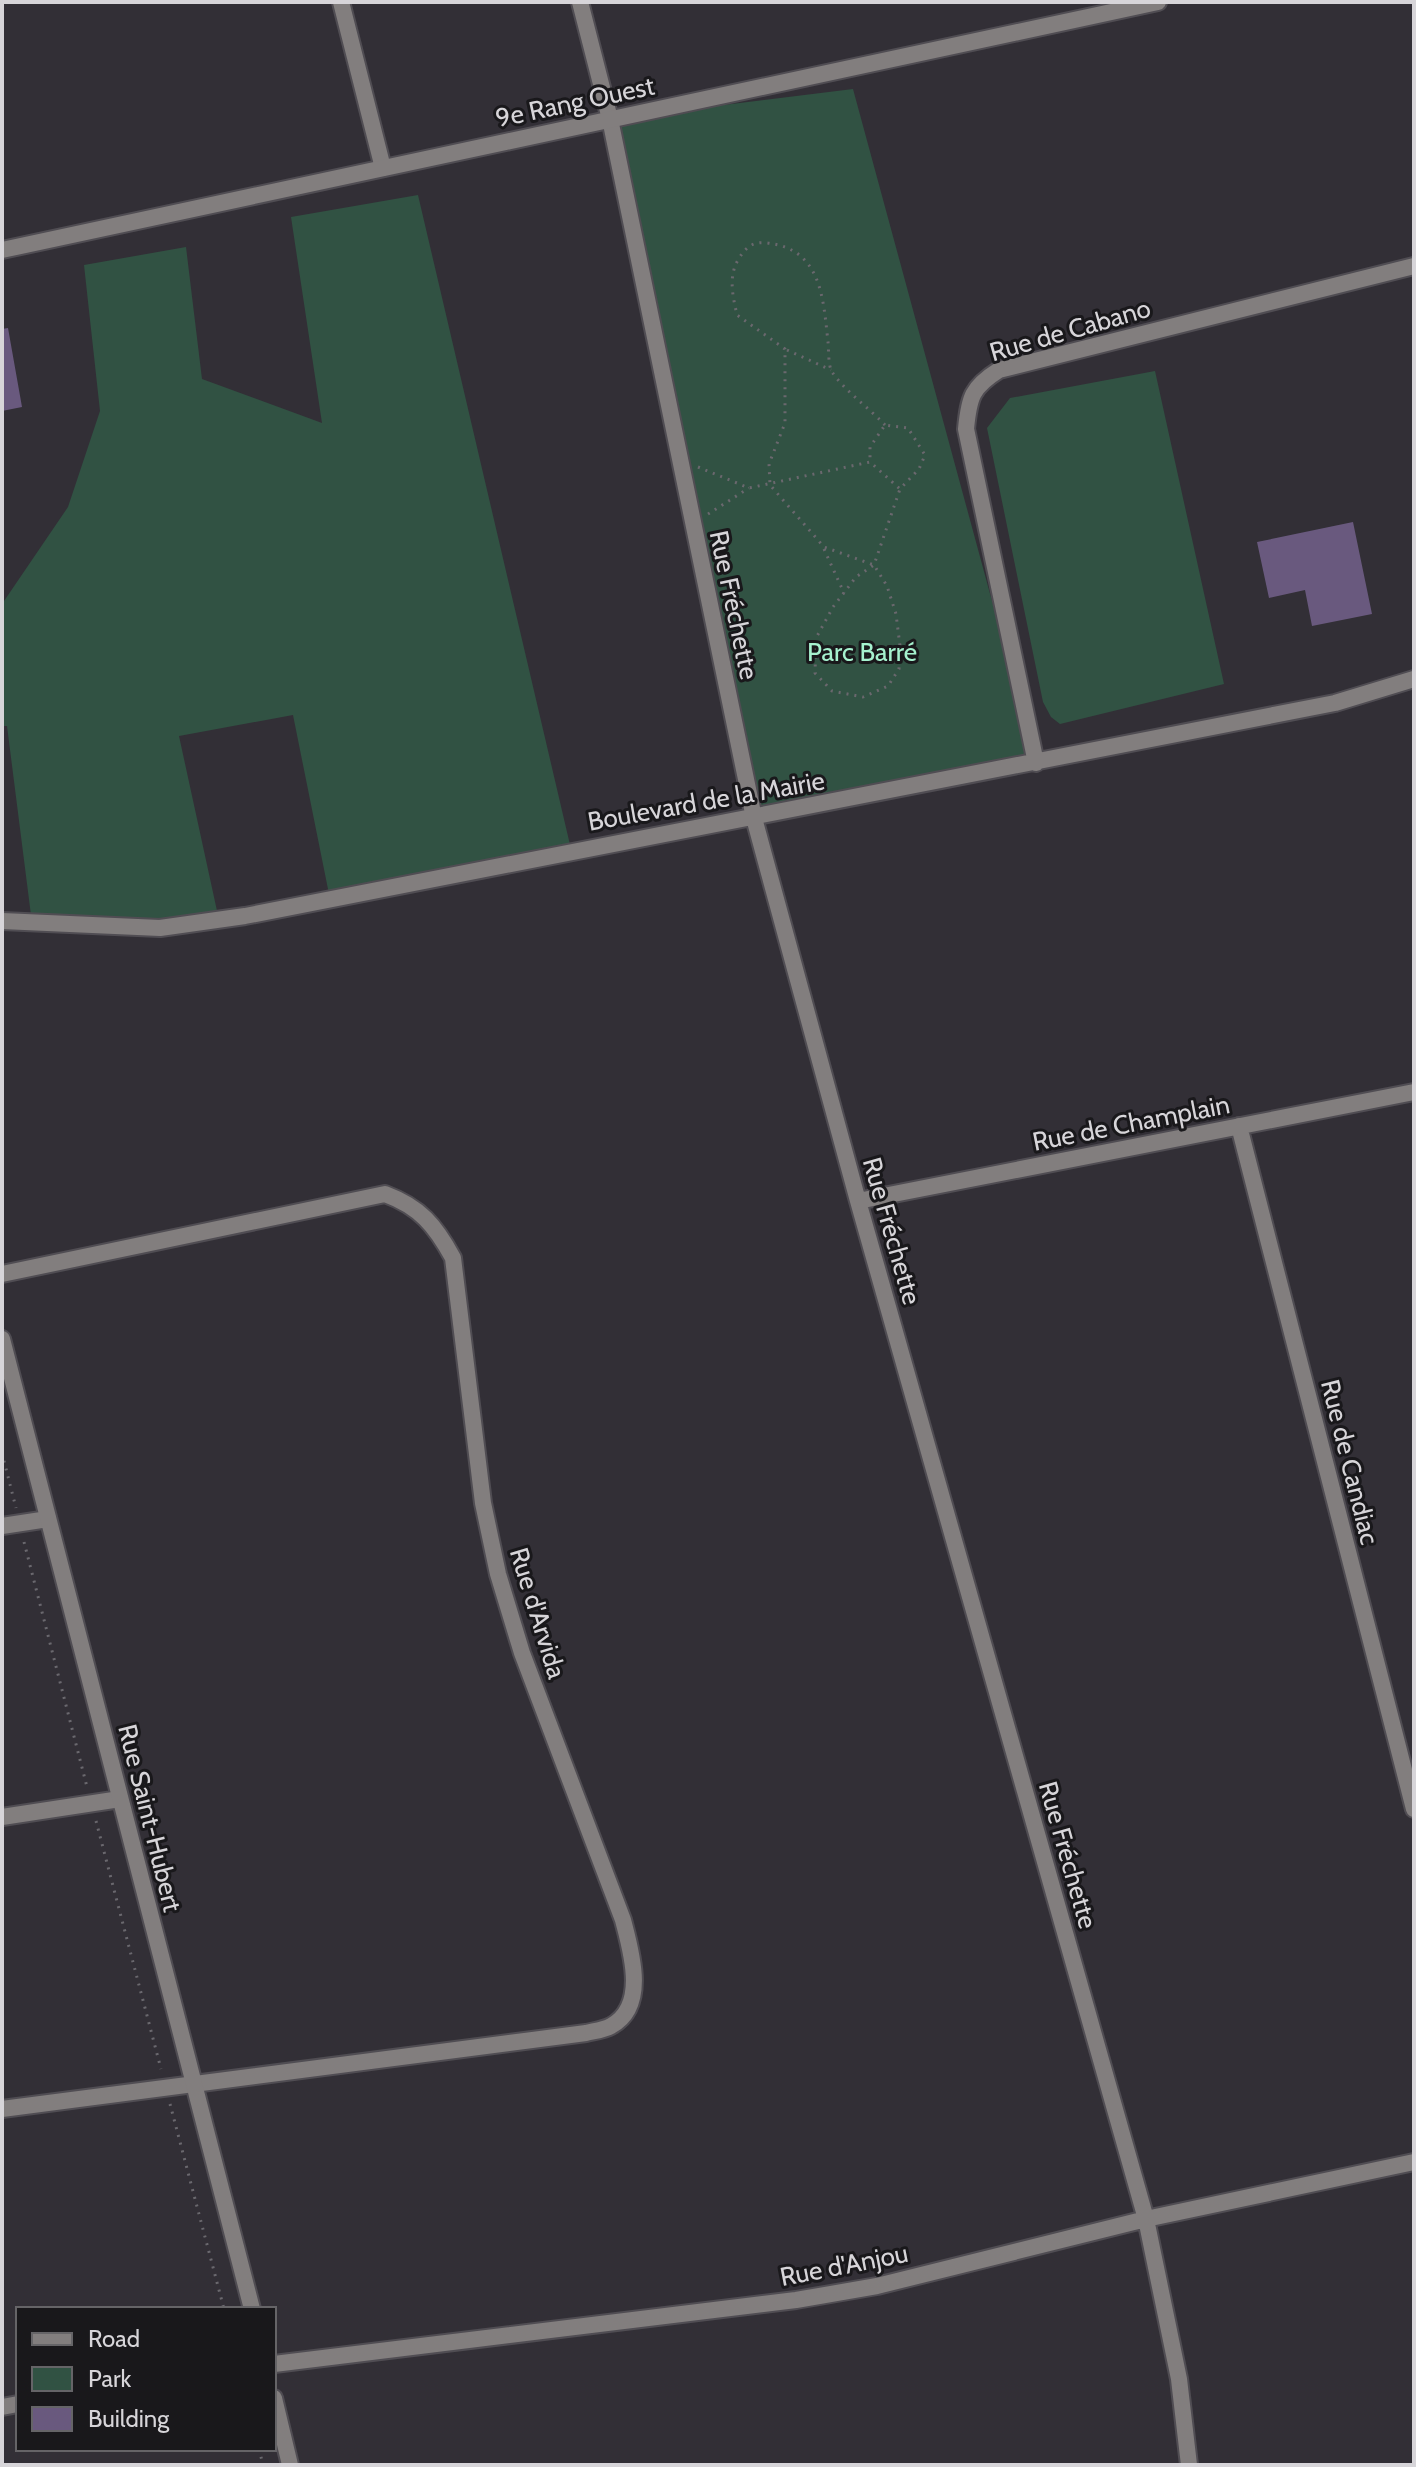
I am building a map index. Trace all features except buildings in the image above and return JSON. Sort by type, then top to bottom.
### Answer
[{"type":"street","points":[[341,2],[383,168]]},
{"type":"street","name":"Rue Fréchette","points":[[580,2],[610,119],[754,818],[858,1201],[1146,2219],[1179,2379],[1189,2465]]},
{"type":"street","name":"9e Rang Ouest","points":[[2,250],[1158,2]]},
{"type":"street","name":"Rue de Cabano","points":[[1036,763],[966,429],[968,404],[978,383],[999,370],[1414,266]]},
{"type":"street","name":"Boulevard de la Mairie","points":[[2,921],[160,928],[245,916],[571,849],[754,818],[1335,703],[1414,679]]},
{"type":"street","name":"Rue de Champlain","points":[[858,1201],[1414,1092]]},
{"type":"street","name":"Rue de Candiac","points":[[1239,1126],[1414,1809]]},
{"type":"street","name":"Rue d'Arvida","points":[[2,1274],[385,1194],[412,1204],[436,1226],[453,1258],[483,1503],[498,1574],[522,1653],[623,1920],[635,1966],[632,2000],[613,2026],[586,2033],[193,2081],[2,2109]]},
{"type":"street","name":"Rue Saint-Hubert","points":[[2,1339],[251,2307]]},
{"type":"street","points":[[2,1526],[48,1519]]},
{"type":"street","points":[[2,1817],[120,1799]]},
{"type":"street","name":"Rue d'Anjou","points":[[276,2364],[877,2286],[1146,2219],[1414,2162]]},
{"type":"street","points":[[276,2406],[290,2465]]},
{"type":"path","points":[[824,547],[874,565],[887,586],[896,614],[899,669],[888,686],[863,697],[832,691],[815,673],[816,638],[856,577],[874,565],[900,489],[919,469],[925,455],[908,428],[885,425],[831,370],[785,349],[737,315],[732,290],[734,267],[745,247],[760,242],[799,252],[811,265],[823,304],[831,370]]},
{"type":"path","points":[[785,349],[785,423],[769,464],[770,485],[824,547],[844,593]]},
{"type":"path","points":[[885,425],[870,447],[870,462],[900,489]]},
{"type":"path","points":[[680,459],[749,488]]},
{"type":"path","points":[[693,523],[749,488],[870,462]]},
{"type":"path","name":"Rue Saint-Hubert","points":[[2,1453],[223,2307]]},
{"type":"green space","name":"Parc Barré","points":[[853,89],[1036,763],[754,818],[610,119]]},
{"type":"green space","points":[[418,195],[571,849],[330,899],[293,715],[179,736],[219,920],[32,923],[7,726],[2,726],[2,604],[68,507],[100,411],[84,265],[186,247],[202,379],[322,423],[291,217]]},
{"type":"green space","points":[[1155,371],[1224,684],[1060,724],[1051,717],[1043,702],[987,428],[1010,398]]}]
